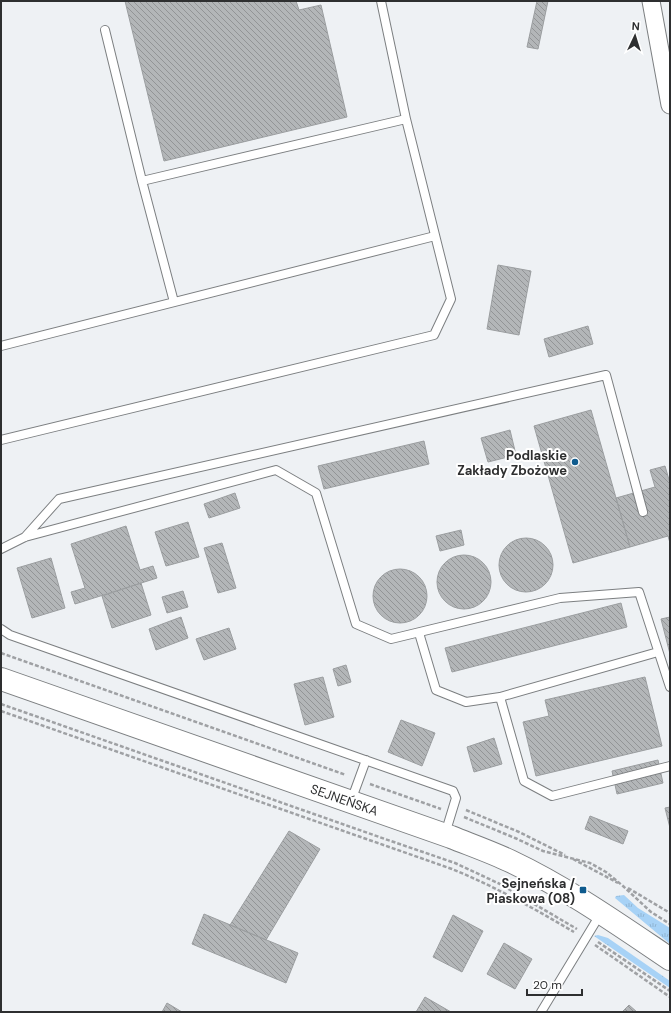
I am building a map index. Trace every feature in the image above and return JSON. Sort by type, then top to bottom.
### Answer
[{"type":"main road","name":"SEJNEŃSKA","points":[[1,679],[445,835],[511,861],[601,912],[670,959]]},
{"type":"street","points":[[651,1],[670,105]]},
{"type":"lane","points":[[1,440],[434,335],[451,299],[406,119],[381,1]]},
{"type":"lane","points":[[105,30],[142,181],[174,302]]},
{"type":"lane","points":[[142,181],[406,119]]},
{"type":"lane","points":[[1,346],[435,236]]},
{"type":"lane","points":[[25,537],[59,499],[606,375],[643,512]]},
{"type":"lane","points":[[1,549],[25,537],[276,470],[316,493],[356,624],[391,640],[560,598],[639,592],[670,688]]},
{"type":"lane","points":[[1,629],[10,635],[453,791],[456,798],[445,835]]},
{"type":"lane","points":[[419,633],[436,690],[466,702],[500,697],[658,652]]},
{"type":"lane","points":[[500,697],[524,781],[552,796],[670,766]]},
{"type":"lane","points":[[351,802],[366,760]]},
{"type":"lane","points":[[541,1012],[601,912]]},
{"type":"path","points":[[1,704],[385,839],[455,862],[500,884],[587,937],[670,991]]},
{"type":"path","points":[[1,711],[471,876],[587,937],[670,997]]},
{"type":"path","points":[[454,805],[532,839],[623,886],[670,914]]},
{"type":"green space","points":[[624,895],[638,908],[670,928],[670,944],[615,898],[616,896]]},
{"type":"green space","points":[[598,935],[608,938],[670,981],[670,988],[594,936]]},
{"type":"building","points":[[125,1],[296,1],[299,10],[321,5],[347,117],[164,161]]},
{"type":"building","points":[[537,1],[548,1],[538,49],[527,47]]},
{"type":"building","points":[[498,265],[531,271],[519,335],[487,329]]},
{"type":"building","points":[[588,326],[593,344],[549,357],[544,339]]},
{"type":"building","name":"Podlaskie Zakłady Zbożowe","points":[[591,410],[630,547],[573,563],[534,426]]},
{"type":"building","points":[[510,430],[516,455],[488,462],[481,438]]},
{"type":"building","points":[[424,441],[429,464],[324,489],[318,466]]},
{"type":"building","points":[[665,466],[670,483],[670,543],[668,536],[630,547],[616,498],[655,487],[650,470]]},
{"type":"building","points":[[235,493],[240,508],[209,518],[204,504]]},
{"type":"building","points":[[188,522],[199,557],[166,566],[155,532]]},
{"type":"building","points":[[126,526],[140,570],[153,566],[157,578],[75,604],[71,592],[85,588],[71,544]]},
{"type":"building","points":[[461,530],[464,545],[440,551],[436,536]]},
{"type":"building","points":[[526,538],[536,540],[545,546],[551,555],[553,565],[551,575],[545,584],[536,590],[526,592],[516,590],[507,584],[501,575],[499,565],[501,555],[507,546],[516,540]]},
{"type":"building","points":[[222,543],[236,588],[218,593],[204,548]]},
{"type":"building","points":[[464,555],[474,557],[483,563],[489,572],[491,582],[489,592],[483,601],[474,607],[464,609],[454,607],[445,601],[439,592],[437,582],[439,572],[445,563],[454,557]]},
{"type":"building","points":[[51,558],[65,608],[32,618],[17,568]]},
{"type":"building","points":[[400,569],[410,571],[419,577],[425,586],[427,596],[425,606],[419,615],[410,621],[400,623],[390,621],[381,615],[375,606],[373,596],[375,586],[381,577],[390,571]]},
{"type":"building","points":[[141,583],[151,615],[112,628],[102,596]]},
{"type":"building","points":[[183,591],[188,607],[167,613],[162,597]]},
{"type":"building","points":[[621,603],[627,627],[452,672],[445,648]]},
{"type":"building","points":[[181,617],[188,638],[156,650],[149,629]]},
{"type":"building","points":[[670,617],[670,654],[661,619]]},
{"type":"building","points":[[229,628],[236,649],[204,660],[196,639]]},
{"type":"building","points":[[346,665],[351,682],[338,686],[333,669]]},
{"type":"building","points":[[323,677],[334,717],[305,725],[294,684]]},
{"type":"building","points":[[645,677],[662,746],[536,776],[523,722],[549,716],[545,700]]},
{"type":"building","points":[[401,720],[435,733],[422,766],[388,752]]},
{"type":"building","points":[[494,738],[502,764],[474,772],[467,747]]},
{"type":"building","points":[[658,760],[663,783],[617,794],[612,771]]},
{"type":"building","points":[[670,807],[670,828],[665,808]]},
{"type":"building","points":[[590,816],[628,831],[623,844],[585,829]]},
{"type":"building","points":[[289,831],[320,849],[266,940],[230,925]]},
{"type":"building","points":[[204,914],[298,953],[286,983],[192,944]]},
{"type":"building","points":[[453,915],[483,931],[462,972],[433,957]]},
{"type":"building","points":[[504,943],[532,959],[515,989],[487,974]]},
{"type":"building","points":[[425,997],[451,1012],[416,1012]]},
{"type":"building","points":[[167,1003],[182,1012],[162,1012]]},
{"type":"building","points":[[629,1005],[637,1012],[622,1012]]},
{"type":"place","name":"Podlaskie Zakłady Zbożowe","points":[[575,462]]},
{"type":"place","name":"Sejneńska / Piaskowa (08)","points":[[583,890]]}]
